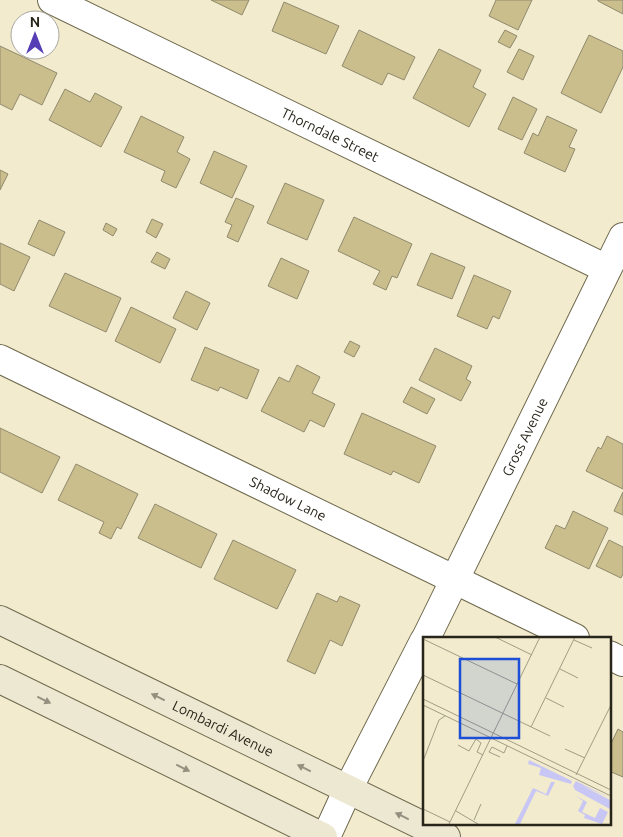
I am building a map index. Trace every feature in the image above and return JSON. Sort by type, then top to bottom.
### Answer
[{"type":"main road","name":"Lombardi Avenue","points":[[0,620],[446,837]]},
{"type":"main road","points":[[0,679],[324,837]]},
{"type":"street","name":"Thorndale Street","points":[[52,0],[607,269]]},
{"type":"street","name":"Gross Avenue","points":[[426,637],[623,237]]},
{"type":"street","name":"Shadow Lane","points":[[0,359],[573,637]]},
{"type":"street","name":"Gross Avenue","points":[[324,837],[423,644]]},
{"type":"street","points":[[610,656],[623,662]]},
{"type":"building","points":[[211,0],[249,0],[242,15]]},
{"type":"building","points":[[496,0],[532,0],[518,30],[489,16]]},
{"type":"building","points":[[623,0],[623,14],[598,1]]},
{"type":"building","points":[[284,2],[339,26],[326,54],[272,31]]},
{"type":"building","points":[[359,30],[415,57],[404,80],[388,73],[382,85],[342,66]]},
{"type":"building","points":[[505,30],[517,36],[510,48],[498,42]]},
{"type":"building","points":[[589,35],[623,51],[623,67],[601,113],[561,93]]},
{"type":"building","points":[[0,46],[10,51],[10,60],[30,60],[57,73],[42,105],[20,94],[12,110],[0,104]]},
{"type":"building","points":[[439,49],[481,70],[473,87],[486,94],[469,127],[413,98]]},
{"type":"building","points":[[519,49],[534,56],[523,80],[507,72]]},
{"type":"building","points":[[65,89],[90,102],[95,93],[122,107],[101,147],[49,120]]},
{"type":"building","points":[[513,97],[537,109],[522,140],[498,129]]},
{"type":"building","points":[[141,116],[184,137],[177,152],[190,159],[176,188],[161,181],[165,171],[124,152]]},
{"type":"building","points":[[547,116],[577,130],[569,147],[575,149],[565,172],[524,153],[533,133],[538,136]]},
{"type":"building","points":[[214,151],[247,166],[232,198],[200,183]]},
{"type":"building","points":[[0,170],[8,174],[0,190]]},
{"type":"building","points":[[285,183],[324,200],[307,240],[267,223]]},
{"type":"building","points":[[236,198],[254,206],[238,242],[227,237],[232,225],[225,222]]},
{"type":"building","points":[[354,217],[412,244],[397,278],[392,276],[386,290],[373,284],[380,271],[338,251]]},
{"type":"building","points":[[152,219],[163,224],[156,238],[146,232]]},
{"type":"building","points":[[39,220],[65,232],[54,256],[28,244]]},
{"type":"building","points":[[106,223],[117,229],[113,236],[103,230]]},
{"type":"building","points":[[0,243],[30,257],[14,291],[0,284]]},
{"type":"building","points":[[157,252],[170,259],[165,269],[151,262]]},
{"type":"building","points":[[431,253],[465,267],[452,299],[417,285]]},
{"type":"building","points":[[281,258],[309,271],[297,299],[268,286]]},
{"type":"building","points":[[65,273],[121,298],[106,332],[49,306]]},
{"type":"building","points":[[474,275],[511,291],[499,319],[493,316],[487,329],[457,316]]},
{"type":"building","points":[[186,291],[210,303],[197,330],[173,318]]},
{"type":"building","points":[[131,307],[176,329],[160,363],[115,341]]},
{"type":"building","points":[[350,341],[360,346],[354,357],[344,352]]},
{"type":"building","points":[[205,347],[259,370],[247,399],[220,387],[218,391],[191,380]]},
{"type":"building","points":[[435,348],[472,366],[466,379],[471,382],[461,401],[419,380]]},
{"type":"building","points":[[297,365],[320,377],[312,393],[335,404],[324,427],[310,420],[304,432],[261,411],[279,377],[289,382]]},
{"type":"building","points":[[411,387],[435,399],[427,414],[403,402]]},
{"type":"building","points":[[362,413],[436,446],[419,483],[393,471],[391,475],[344,454]]},
{"type":"building","points":[[0,428],[60,457],[42,493],[0,472]]},
{"type":"building","points":[[607,436],[623,444],[623,489],[586,471],[598,447],[601,449]]},
{"type":"building","points":[[76,464],[138,494],[121,529],[117,527],[111,539],[99,533],[104,522],[58,500]]},
{"type":"building","points":[[623,492],[623,515],[614,511]]},
{"type":"building","points":[[155,504],[217,534],[201,568],[138,538]]},
{"type":"building","points":[[573,511],[608,528],[589,569],[545,548],[556,525],[565,529]]},
{"type":"building","points":[[233,540],[296,570],[277,609],[214,579]]},
{"type":"building","points":[[609,540],[623,547],[623,574],[621,578],[596,566]]},
{"type":"building","points":[[317,593],[337,602],[340,596],[360,605],[342,646],[330,640],[315,674],[287,661]]},
{"type":"building","points":[[618,729],[623,732],[623,777],[610,771],[610,746]]}]
